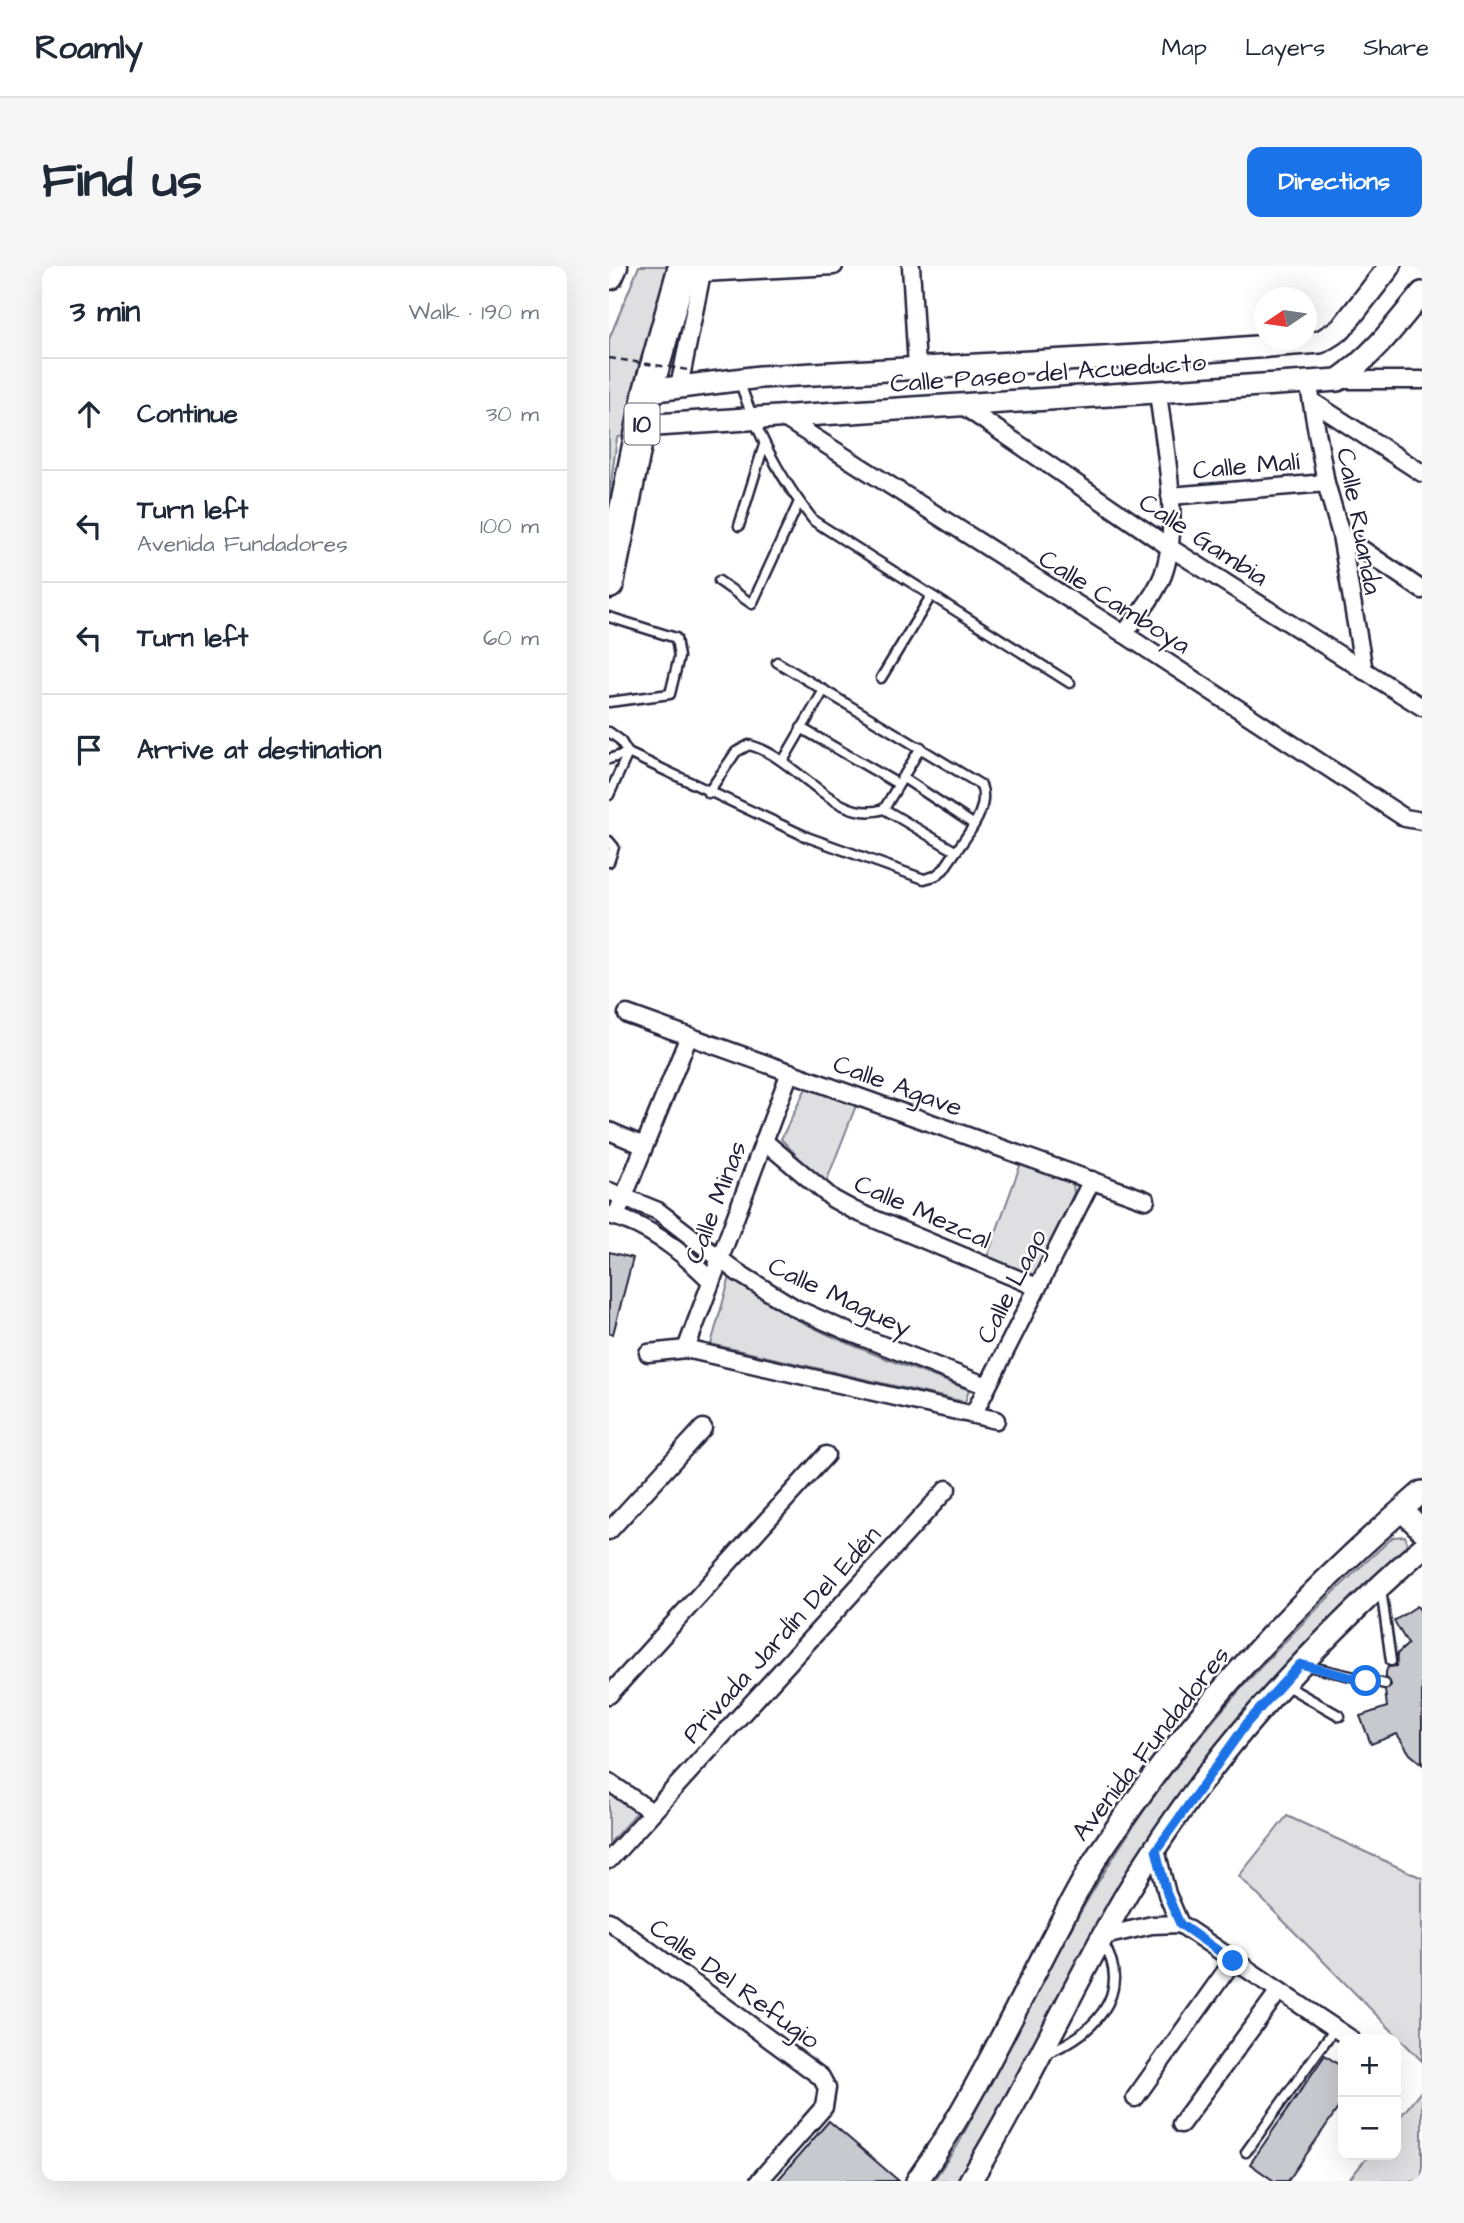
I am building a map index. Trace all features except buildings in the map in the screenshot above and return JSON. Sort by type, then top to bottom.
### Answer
[{"type":"highway","points":[[609,275],[613,266]]},
{"type":"highway","name":"10","points":[[609,583],[648,391],[692,273]]},
{"type":"main road","name":"Calle Paseo del Acueducto","points":[[648,391],[683,379],[739,380],[917,367],[1154,355],[1320,342],[1341,329],[1390,266]]},
{"type":"main road","points":[[1338,380],[1359,366],[1422,293]]},
{"type":"main road","name":"Calle Paseo del Acueducto","points":[[641,426],[1157,392],[1311,392],[1338,380]]},
{"type":"main road","name":"Avenida Fundadores","points":[[917,2181],[970,2094],[1093,1862],[1166,1759],[1214,1698],[1275,1632],[1422,1492]]},
{"type":"main road","points":[[1402,1510],[1422,1530]]},
{"type":"main road","points":[[970,2181],[1010,2116],[1038,2057],[1128,1892],[1230,1745],[1300,1664],[1380,1585],[1422,1548]]},
{"type":"street","points":[[683,379],[692,273],[834,266]]},
{"type":"street","points":[[911,266],[917,367]]},
{"type":"street","points":[[1338,380],[1422,380]]},
{"type":"street","points":[[1124,634],[1157,586],[1170,547],[1170,496],[1157,392]]},
{"type":"street","points":[[1311,392],[1422,473]]},
{"type":"street","name":"Calle Ruanda","points":[[1311,392],[1326,483],[1341,535],[1364,671]]},
{"type":"street","name":"Calle Gambia","points":[[963,406],[1170,547],[1422,707]]},
{"type":"street","name":"Calle Camboya","points":[[784,418],[1124,634],[1405,818],[1421,822]]},
{"type":"street","name":"Calle Malí","points":[[1170,496],[1326,483]]},
{"type":"street","points":[[1341,535],[1422,590]]},
{"type":"street","name":"Calle Agave","points":[[627,1014],[1146,1200]]},
{"type":"street","points":[[689,1036],[644,1146],[617,1193],[612,1215],[671,1245],[711,1281]]},
{"type":"street","name":"Calle Minas","points":[[685,1349],[789,1072]]},
{"type":"street","points":[[609,1131],[644,1146]]},
{"type":"street","name":"Calle Mezcal","points":[[764,1141],[833,1199],[855,1211],[1038,1287]]},
{"type":"street","name":"Calle Lago","points":[[974,1413],[1092,1181]]},
{"type":"street","name":"Calle Maguey","points":[[617,1193],[658,1211],[719,1258],[795,1308],[987,1386]]},
{"type":"street","points":[[648,1353],[685,1349],[996,1420]]},
{"type":"street","points":[[609,1531],[703,1428]]},
{"type":"street","points":[[609,1695],[826,1455]]},
{"type":"street","name":"Privada Jardín Del Edén","points":[[609,1860],[947,1489]]},
{"type":"street","points":[[609,1782],[652,1812]]},
{"type":"street","points":[[1156,1850],[1167,1894],[1180,1924],[1344,2034]]},
{"type":"street","name":"Calle Del Refugio","points":[[609,1921],[821,2077],[827,2088],[824,2107],[759,2181]]},
{"type":"street","points":[[1103,1939],[1152,1925],[1180,1924]]},
{"type":"street","points":[[1135,2098],[1233,1961]]},
{"type":"street","points":[[1181,2124],[1279,1992]]},
{"type":"lane","points":[[739,380],[752,420],[764,445],[814,521],[1070,683]]},
{"type":"lane","points":[[739,526],[764,445]]},
{"type":"lane","points":[[719,581],[752,604],[799,502]]},
{"type":"lane","points":[[881,678],[931,596]]},
{"type":"lane","points":[[609,617],[676,638],[678,657],[670,694],[609,702]]},
{"type":"lane","points":[[609,732],[620,740],[628,753],[708,793],[807,837],[924,879],[935,876],[944,869],[983,808],[985,794],[981,785],[777,662]]},
{"type":"lane","points":[[783,761],[824,690]]},
{"type":"lane","points":[[801,728],[973,824]]},
{"type":"lane","points":[[708,793],[742,747],[758,747],[783,761],[845,808],[860,813],[884,809],[955,851]]},
{"type":"lane","points":[[884,809],[921,747]]},
{"type":"lane","points":[[609,759],[628,753]]},
{"type":"lane","points":[[609,795],[628,753]]},
{"type":"lane","points":[[609,841],[614,847],[609,861]]},
{"type":"lane","points":[[1380,1585],[1391,1661]]},
{"type":"lane","points":[[1300,1664],[1385,1684]]},
{"type":"lane","points":[[1282,1684],[1340,1717]]},
{"type":"lane","points":[[1038,2057],[1071,2044],[1088,2032],[1101,2015],[1112,1993],[1115,1972],[1103,1939]]},
{"type":"lane","points":[[1246,2152],[1335,2028]]},
{"type":"path","points":[[609,358],[683,379]]},
{"type":"shaded area","points":[[639,266],[668,266],[629,433],[617,438],[609,498],[609,339]]},
{"type":"shaded area","points":[[808,1084],[859,1098],[825,1185],[781,1139]]},
{"type":"shaded area","points":[[1021,1163],[1073,1184],[1074,1193],[1036,1273],[1029,1276],[986,1260]]},
{"type":"shaded area","points":[[730,1277],[757,1296],[815,1328],[876,1355],[969,1390],[965,1402],[711,1344]]},
{"type":"shaded area","points":[[1405,1536],[1408,1545],[1402,1556],[1111,1901],[974,2158],[959,2181],[933,2181],[958,2145],[1091,1895],[1115,1854],[1168,1777],[1227,1704],[1324,1601],[1393,1537]]},
{"type":"shaded area","points":[[609,1791],[637,1812],[609,1844]]},
{"type":"shaded area","points":[[1287,1816],[1422,1878],[1422,2061],[1401,2040],[1401,2034],[1395,2034],[1239,1876]]},
{"type":"shaded area","points":[[1422,2090],[1422,2181],[1348,2181],[1365,2160],[1401,2160],[1401,2116]]},
{"type":"route","points":[[1233,1961],[1180,1924],[1167,1894],[1156,1850],[1197,1789],[1247,1723],[1300,1664],[1366,1681]]}]
